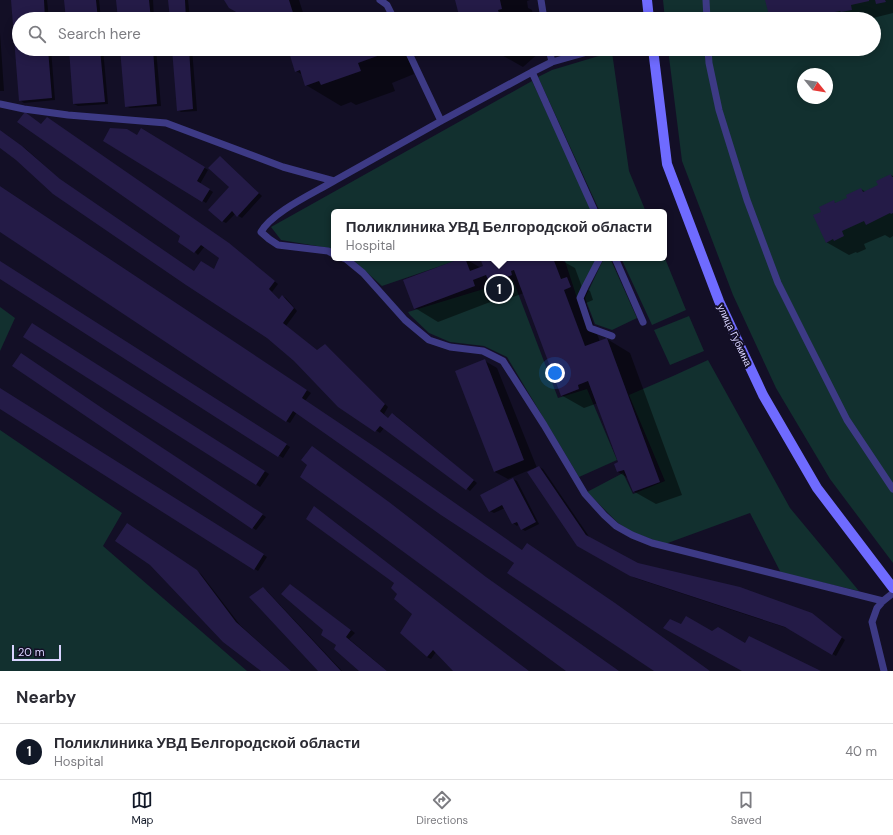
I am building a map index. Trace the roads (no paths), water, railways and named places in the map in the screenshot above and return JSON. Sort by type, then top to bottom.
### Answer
[{"type":"main road","points":[[647,0],[648,12]]},
{"type":"main road","name":"улица Губкина","points":[[654,56],[667,164],[719,301],[763,395],[817,488],[893,588]]},
{"type":"lane","points":[[380,0],[387,5],[390,12]]},
{"type":"lane","points":[[541,0],[543,12]]},
{"type":"lane","points":[[706,0],[707,12]]},
{"type":"lane","points":[[411,56],[441,121]]},
{"type":"lane","points":[[551,56],[552,62]]},
{"type":"lane","points":[[331,252],[278,245],[261,232],[265,225],[287,208],[334,181],[532,72],[552,62],[573,56]]},
{"type":"lane","points":[[708,56],[719,110],[747,200],[778,283],[847,420],[893,489]]},
{"type":"lane","points":[[532,72],[594,209]]},
{"type":"lane","points":[[0,104],[68,115],[166,123],[283,167],[334,181]]},
{"type":"lane","points":[[348,261],[363,273],[405,320],[428,340],[450,347],[482,351],[503,360],[585,494],[616,526],[632,535],[652,543],[883,601]]},
{"type":"lane","points":[[598,261],[580,298],[590,328],[612,336]]},
{"type":"lane","points":[[615,261],[643,322]]},
{"type":"lane","points":[[884,671],[872,622],[877,608],[893,593]]},
{"type":"place","name":"Поликлиника УВД Белгородской области","points":[[499,289]]}]
